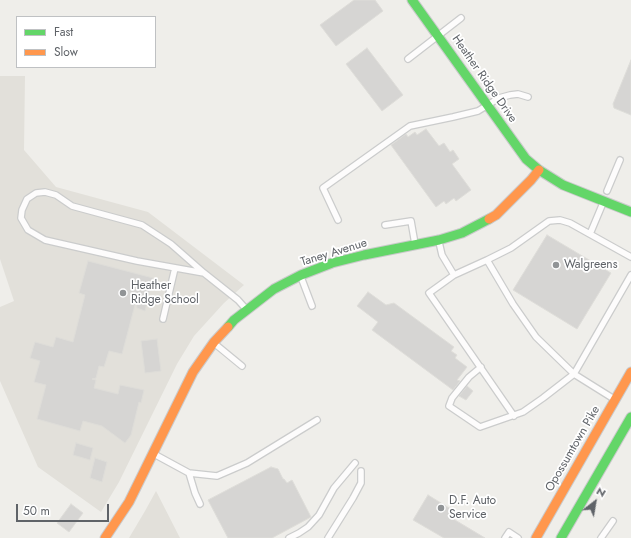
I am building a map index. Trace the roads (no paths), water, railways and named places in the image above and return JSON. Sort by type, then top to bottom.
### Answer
[{"type":"street","name":"Heather Ridge Drive","points":[[412,0],[526,159],[539,170],[563,185],[631,212]]},
{"type":"street","points":[[539,170],[567,176]]},
{"type":"street","name":"Taney Avenue","points":[[105,538],[129,502],[188,382],[214,342],[234,320],[274,289],[300,275],[332,263],[351,258],[439,240],[462,233],[496,215],[532,180],[539,170]]},
{"type":"street","name":"Opossumtown Pike","points":[[536,538],[631,372]]},
{"type":"street","points":[[561,538],[631,417]]},
{"type":"lane","points":[[408,60],[461,18]]},
{"type":"lane","points":[[338,220],[322,188],[410,126],[478,111],[498,98],[510,94],[518,94],[528,97]]},
{"type":"lane","points":[[607,191],[620,160]]},
{"type":"lane","points":[[204,273],[137,261],[45,240],[28,230],[21,218],[22,210],[27,199],[36,192],[45,192],[56,195],[72,206],[142,224],[171,244],[238,300],[247,310]]},
{"type":"lane","points":[[590,234],[603,201]]},
{"type":"lane","points":[[514,416],[429,293],[454,275],[511,248],[549,221],[560,220],[570,223],[631,257]]},
{"type":"lane","points":[[385,226],[411,221],[415,245]]},
{"type":"lane","points":[[439,240],[442,255],[454,275]]},
{"type":"lane","points":[[487,260],[513,304],[536,336],[574,374],[616,400]]},
{"type":"lane","points":[[163,319],[174,268]]},
{"type":"lane","points":[[300,275],[312,306]]},
{"type":"lane","points":[[480,367],[469,377],[452,398],[448,406],[480,428],[523,412],[574,374],[631,275]]},
{"type":"lane","points":[[214,342],[242,366]]},
{"type":"lane","points":[[153,453],[189,473],[216,476],[247,463],[317,420]]},
{"type":"lane","points":[[289,538],[308,527],[319,515],[334,488],[355,463]]},
{"type":"lane","points":[[328,538],[361,483],[361,471]]},
{"type":"lane","points":[[189,473],[195,494],[200,504]]},
{"type":"lane","points":[[601,538],[613,521]]},
{"type":"lane","points":[[506,538],[509,532],[518,538]]},
{"type":"place","name":"Walgreens","points":[[556,265]]},
{"type":"place","name":"Heather Ridge School","points":[[123,293]]},
{"type":"place","name":"D.F. Auto Service","points":[[441,508]]}]
